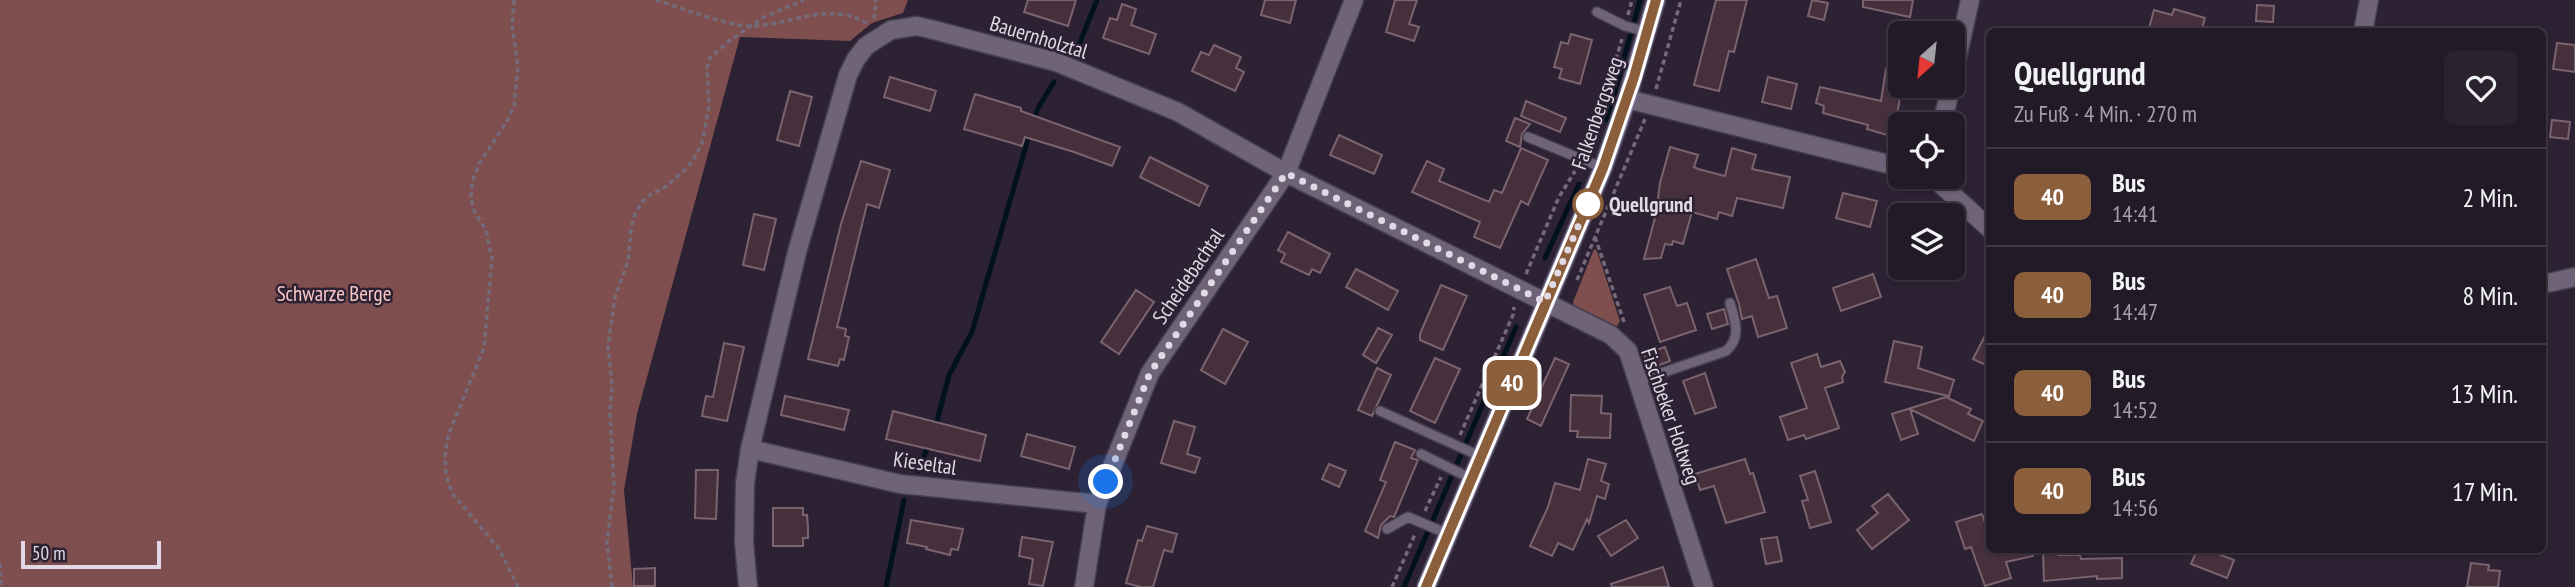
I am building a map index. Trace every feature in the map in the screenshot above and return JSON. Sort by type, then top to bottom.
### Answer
[{"type":"street","name":"Scheidebachtal","points":[[1084,587],[1097,504],[1150,373],[1286,173],[1354,0]]},
{"type":"street","name":"Falkenbergsweg","points":[[1426,587],[1436,529],[1469,452],[1545,302],[1603,168],[1627,99],[1643,31],[1656,0]]},
{"type":"street","points":[[1965,22],[1970,0]]},
{"type":"street","points":[[2364,28],[2368,0]]},
{"type":"street","name":"Bauernholztal","points":[[748,587],[744,542],[745,483],[750,449],[797,252],[842,93],[856,59],[878,36],[891,30],[917,26],[1056,62],[1178,112],[1286,173],[1545,302]]},
{"type":"street","points":[[1627,99],[1888,164]]},
{"type":"street","points":[[1946,189],[1986,225]]},
{"type":"street","points":[[2546,283],[2575,277]]},
{"type":"street","name":"Fischbeker Holtweg","points":[[1545,302],[1611,335],[1628,351],[1704,587]]},
{"type":"street","name":"Kieseltal","points":[[750,449],[900,484],[1097,504]]},
{"type":"lane","points":[[1597,12],[1643,31]]},
{"type":"lane","points":[[1528,137],[1603,168]]},
{"type":"lane","points":[[1638,381],[1726,351],[1734,344],[1737,335],[1730,303]]},
{"type":"lane","points":[[1380,411],[1469,452]]},
{"type":"lane","points":[[1422,454],[1460,473]]},
{"type":"lane","points":[[1387,529],[1408,517],[1436,529]]},
{"type":"path","points":[[514,0],[512,25],[517,67],[514,106],[508,121],[479,164],[472,182],[471,199],[475,213],[486,230],[492,258],[484,348],[448,436],[445,456],[446,475],[452,493],[499,549],[518,587]]},
{"type":"path","points":[[656,0],[749,27],[834,10],[858,17],[871,27],[876,0]]},
{"type":"path","points":[[612,587],[607,542],[614,487],[610,412],[612,385],[608,346],[615,297],[628,261],[635,214],[651,194],[664,188],[687,168],[702,143],[709,106],[707,68],[710,58],[764,17],[804,0]]},
{"type":"path","points":[[1582,216],[1595,237],[1629,338],[1628,351]]},
{"type":"path","points":[[0,563],[1,587]]},
{"type":"green space","name":"Schwarze Berge","points":[[0,0],[908,0],[903,13],[872,23],[850,41],[740,37],[637,414],[624,490],[633,587],[0,587]]},
{"type":"green space","points":[[1594,249],[1597,251],[1620,321],[1616,328],[1575,307],[1573,302]]},
{"type":"building","points":[[1028,0],[1076,0],[1068,26],[1024,12]]},
{"type":"building","points":[[1265,0],[1296,0],[1290,23],[1261,15]]},
{"type":"building","points":[[1395,0],[1417,0],[1409,24],[1419,27],[1414,41],[1386,32]]},
{"type":"building","points":[[1716,0],[1747,0],[1734,52],[1729,51],[1719,91],[1694,85]]},
{"type":"building","points":[[1812,0],[1828,3],[1824,20],[1808,16]]},
{"type":"building","points":[[1863,0],[1913,0],[1910,17],[1863,7]]},
{"type":"building","points":[[1122,4],[1136,9],[1131,25],[1156,34],[1149,54],[1103,38],[1110,18],[1117,20]]},
{"type":"building","points":[[2257,5],[2274,6],[2273,22],[2256,21]]},
{"type":"building","points":[[2174,9],[2205,18],[2202,28],[2149,28],[2154,10],[2172,15]]},
{"type":"building","points":[[1571,34],[1592,40],[1580,84],[1559,78],[1562,69],[1554,67],[1561,42],[1568,44]]},
{"type":"building","points":[[2557,43],[2575,45],[2575,72],[2553,69]]},
{"type":"building","points":[[1214,45],[1241,57],[1236,68],[1244,72],[1235,91],[1192,71],[1201,52],[1209,55]]},
{"type":"building","points":[[1888,69],[1888,98],[1900,98],[1898,112],[1888,112],[1888,135],[1867,129],[1868,125],[1823,113],[1824,106],[1816,103],[1820,87],[1881,101]]},
{"type":"building","points":[[890,77],[936,91],[930,111],[884,97]]},
{"type":"building","points":[[1768,77],[1797,84],[1791,109],[1762,102]]},
{"type":"building","points":[[790,91],[812,97],[799,146],[777,140]]},
{"type":"building","points":[[975,94],[1021,108],[1021,111],[1120,147],[1112,166],[1025,137],[1022,146],[964,129]]},
{"type":"building","points":[[1526,101],[1566,118],[1560,132],[1521,116]]},
{"type":"building","points":[[1515,118],[1530,124],[1522,134],[1520,147],[1506,141]]},
{"type":"building","points":[[2552,120],[2570,122],[2568,139],[2550,137]]},
{"type":"building","points":[[1339,135],[1382,155],[1374,174],[1330,155]]},
{"type":"building","points":[[1670,147],[1698,155],[1694,167],[1725,176],[1732,148],[1756,155],[1752,169],[1790,177],[1783,208],[1737,198],[1732,216],[1719,212],[1717,219],[1692,212],[1683,244],[1673,241],[1672,245],[1665,244],[1661,258],[1644,259]]},
{"type":"building","points":[[1521,148],[1548,160],[1528,205],[1521,201],[1500,248],[1474,237],[1480,222],[1412,192],[1427,161],[1444,169],[1439,181],[1489,202],[1494,190],[1502,193]]},
{"type":"building","points":[[1150,157],[1208,186],[1199,206],[1140,177]]},
{"type":"building","points":[[861,161],[890,170],[879,208],[867,204],[837,327],[846,329],[845,336],[849,337],[844,360],[840,359],[838,366],[808,359],[841,224]]},
{"type":"building","points":[[1843,193],[1877,201],[1870,227],[1836,218]]},
{"type":"building","points":[[754,214],[776,219],[764,270],[743,265]]},
{"type":"building","points":[[1288,232],[1330,254],[1320,273],[1312,269],[1309,275],[1281,262],[1285,254],[1278,250]]},
{"type":"building","points":[[1756,259],[1769,298],[1777,296],[1787,328],[1758,337],[1752,316],[1742,319],[1727,269]]},
{"type":"building","points":[[1356,269],[1398,291],[1388,310],[1346,287]]},
{"type":"building","points":[[1873,274],[1881,297],[1841,311],[1833,288]]},
{"type":"building","points":[[1441,285],[1467,296],[1443,350],[1420,340],[1420,334]]},
{"type":"building","points":[[1670,287],[1677,306],[1687,303],[1696,330],[1660,342],[1644,295]]},
{"type":"building","points":[[1136,290],[1154,302],[1119,354],[1101,342]]},
{"type":"building","points":[[1724,309],[1728,324],[1712,329],[1707,314]]},
{"type":"building","points":[[1378,328],[1392,335],[1376,363],[1363,355]]},
{"type":"building","points":[[1223,329],[1248,342],[1225,384],[1201,370]]},
{"type":"building","points":[[1986,334],[1986,365],[1973,359]]},
{"type":"building","points":[[1894,341],[1922,347],[1918,368],[1954,380],[1949,396],[1885,382]]},
{"type":"building","points":[[724,343],[744,347],[727,421],[702,416],[706,396],[713,397]]},
{"type":"building","points":[[1665,347],[1670,361],[1649,369],[1644,354]]},
{"type":"building","points":[[1817,354],[1821,367],[1840,361],[1845,372],[1843,382],[1825,388],[1839,428],[1806,439],[1804,435],[1788,440],[1780,417],[1807,408],[1791,363]]},
{"type":"building","points":[[1435,358],[1460,369],[1435,423],[1410,411]]},
{"type":"building","points":[[1555,358],[1569,364],[1541,426],[1527,419]]},
{"type":"building","points":[[1377,368],[1391,375],[1372,416],[1358,410]]},
{"type":"building","points":[[1705,373],[1716,407],[1695,414],[1683,381]]},
{"type":"building","points":[[1571,395],[1602,396],[1601,413],[1611,414],[1610,438],[1577,437],[1578,431],[1570,431]]},
{"type":"building","points":[[785,396],[849,410],[844,430],[781,415]]},
{"type":"building","points":[[1946,397],[1971,409],[1968,414],[1983,421],[1974,441],[1910,409],[1918,434],[1901,440],[1892,414]]},
{"type":"building","points":[[893,411],[986,435],[980,461],[886,439]]},
{"type":"building","points":[[1174,421],[1195,427],[1187,454],[1200,458],[1195,473],[1161,463]]},
{"type":"building","points":[[1027,434],[1075,447],[1069,469],[1021,456]]},
{"type":"building","points":[[1395,442],[1415,450],[1411,458],[1418,460],[1394,517],[1390,516],[1381,525],[1378,538],[1365,531],[1386,482],[1380,480]]},
{"type":"building","points":[[1588,459],[1606,464],[1601,481],[1609,484],[1605,499],[1597,496],[1589,523],[1587,519],[1573,550],[1558,543],[1552,556],[1530,546],[1548,507],[1555,483],[1580,490]]},
{"type":"building","points":[[1745,459],[1750,474],[1753,473],[1765,512],[1726,523],[1714,486],[1700,490],[1695,474]]},
{"type":"building","points":[[1329,464],[1346,471],[1339,487],[1322,479]]},
{"type":"building","points":[[696,470],[718,470],[716,519],[695,518]]},
{"type":"building","points":[[1815,471],[1831,522],[1810,528],[1802,501],[1808,500],[1800,476]]},
{"type":"building","points":[[1888,494],[1909,520],[1872,549],[1857,530],[1878,513],[1872,506]]},
{"type":"building","points":[[773,508],[803,508],[803,515],[807,515],[808,538],[803,538],[803,546],[773,546]]},
{"type":"building","points":[[1982,514],[1986,526],[1986,553],[2032,553],[2033,556],[2006,562],[2011,578],[1985,586],[1971,547],[1965,549],[1956,522]]},
{"type":"building","points":[[911,520],[963,529],[958,550],[951,549],[950,555],[907,543]]},
{"type":"building","points":[[1626,520],[1638,538],[1611,556],[1598,536]]},
{"type":"building","points":[[1147,526],[1177,534],[1172,552],[1164,550],[1153,587],[1141,587],[1126,583],[1138,540],[1142,541]]},
{"type":"building","points":[[1022,537],[1053,542],[1043,586],[1029,584],[1033,559],[1019,556]]},
{"type":"building","points":[[1777,537],[1782,561],[1766,564],[1761,539]]},
{"type":"building","points":[[2043,553],[2080,555],[2081,559],[2122,558],[2122,578],[2097,579],[2097,576],[2044,581]]},
{"type":"building","points":[[2196,553],[2216,553],[2234,560],[2227,578],[2191,564]]},
{"type":"building","points":[[2471,563],[2489,565],[2488,570],[2500,571],[2498,587],[2467,587]]},
{"type":"building","points":[[1663,567],[1669,587],[1612,587],[1611,584]]},
{"type":"building","points":[[655,568],[655,586],[634,586],[634,569]]},
{"type":"waterway","points":[[1076,52],[1097,0]]},
{"type":"waterway","points":[[1607,120],[1640,0]]},
{"type":"waterway","points":[[1033,123],[1038,108],[1054,82]]},
{"type":"waterway","points":[[935,429],[949,375],[972,332],[1030,132]]},
{"type":"waterway","points":[[1545,258],[1579,184]]},
{"type":"waterway","points":[[1404,587],[1516,327]]},
{"type":"waterway","points":[[918,471],[929,444]]},
{"type":"waterway","points":[[886,587],[904,500]]},
{"type":"bus line","name":"40","points":[[1426,587],[1603,168],[1634,77],[1656,0]]},
{"type":"place","name":"Quellgrund","points":[[1588,204]]},
{"type":"route","points":[[1106,482],[1150,373],[1286,173],[1545,302],[1588,204]]}]
